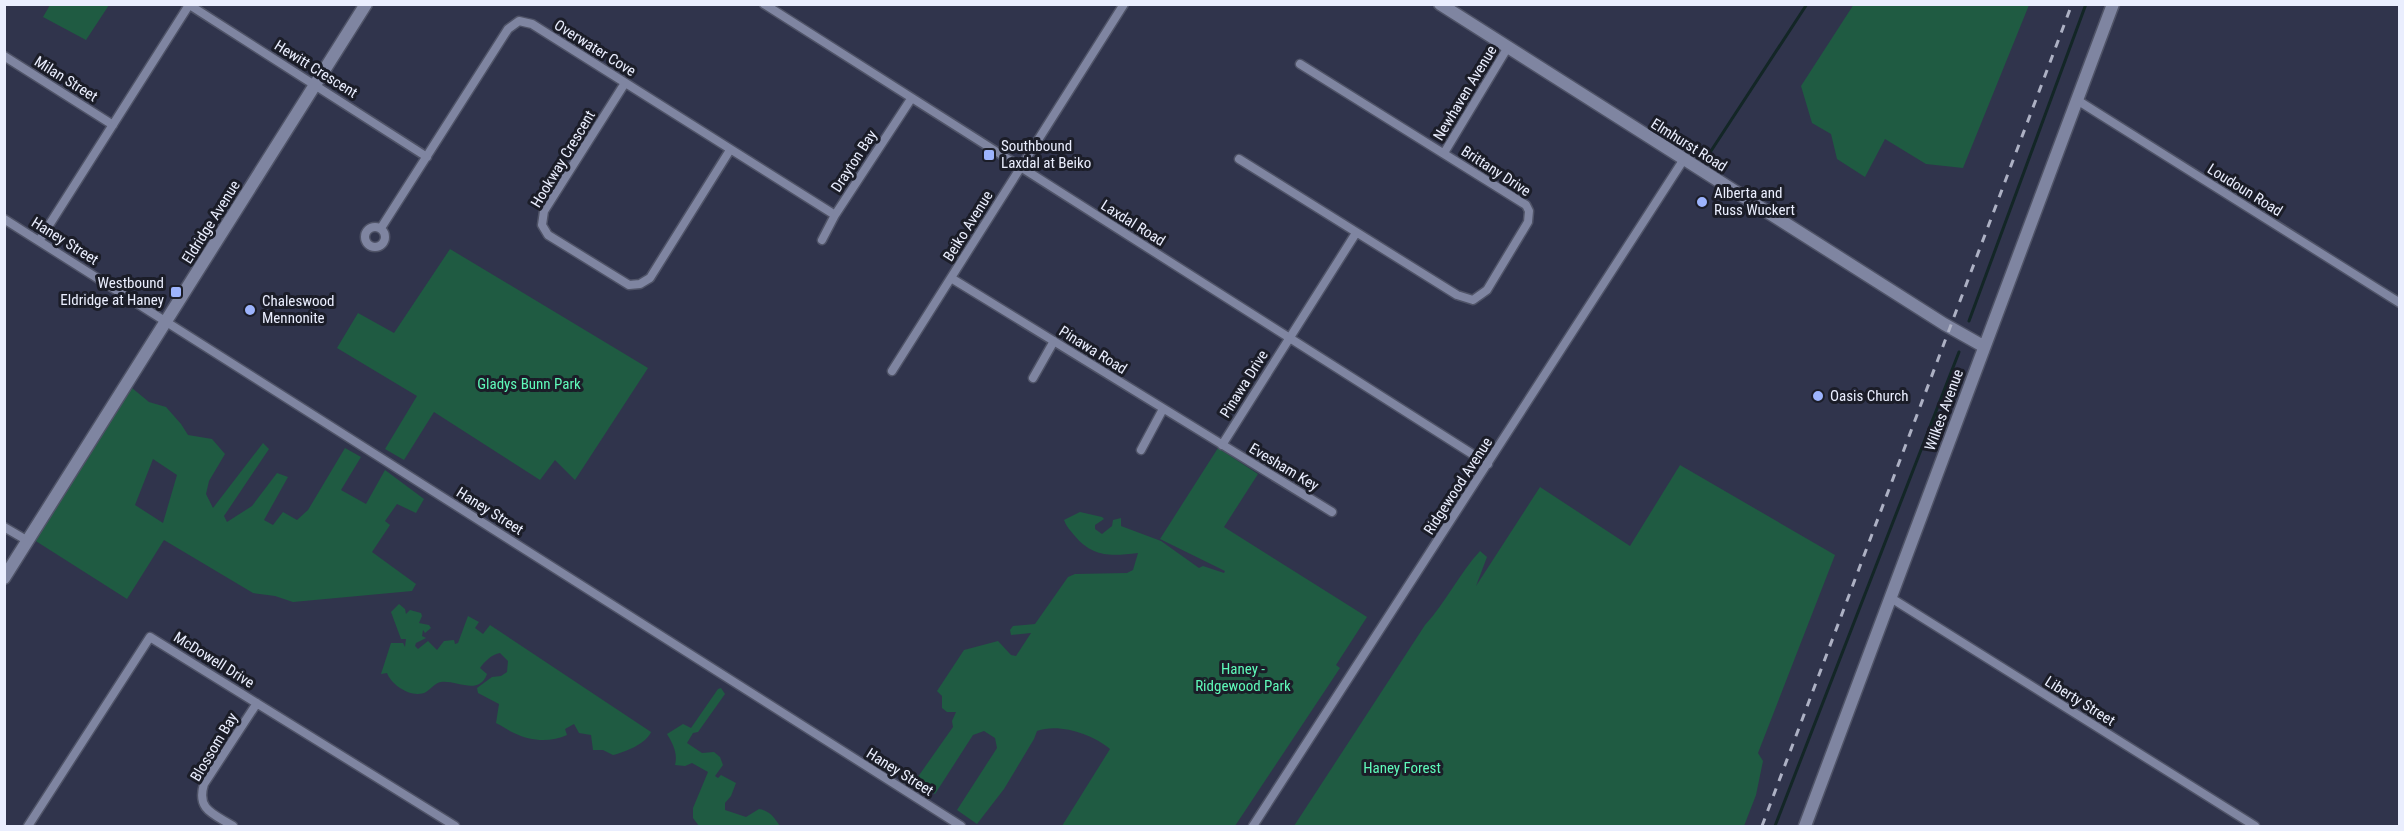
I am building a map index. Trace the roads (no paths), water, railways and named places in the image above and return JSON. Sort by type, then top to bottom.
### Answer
[{"type":"street","name":"Eldridge Avenue","points":[[4,578],[366,4]]},
{"type":"street","name":"Laxdal Road","points":[[764,4],[1488,464]]},
{"type":"street","name":"Beiko Avenue","points":[[892,371],[1124,4]]},
{"type":"street","name":"Elmhurst Road","points":[[1440,4],[1944,324],[1983,346]]},
{"type":"street","name":"Wilkes Avenue","points":[[1805,826],[2113,4]]},
{"type":"street","name":"Hewitt Crescent","points":[[39,241],[188,5],[316,84],[427,157]]},
{"type":"street","name":"Overwater Cove","points":[[381,228],[508,29],[519,21],[532,24],[835,215]]},
{"type":"street","name":"Newhaven Avenue","points":[[1444,153],[1508,47]]},
{"type":"street","name":"Milan Street","points":[[4,56],[113,125]]},
{"type":"street","name":"Brittany Drive","points":[[1239,159],[1457,296],[1473,300],[1479,298],[1486,290],[1528,222],[1529,212],[1526,205],[1300,64]]},
{"type":"street","name":"Hookway Crescent","points":[[626,83],[543,211],[542,225],[548,235],[629,285],[640,284],[650,278],[730,150]]},
{"type":"street","name":"Drayton Bay","points":[[822,240],[835,215],[911,99]]},
{"type":"street","name":"Loudoun Road","points":[[2077,99],[2400,303]]},
{"type":"street","name":"Ridgewood Avenue","points":[[1253,826],[1684,159]]},
{"type":"street","name":"Haney Street","points":[[4,219],[961,826]]},
{"type":"street","points":[[1289,338],[1356,233]]},
{"type":"street","name":"Pinawa Road","points":[[951,278],[1222,445]]},
{"type":"street","name":"Pinawa Drive","points":[[1222,445],[1289,338]]},
{"type":"street","points":[[1033,378],[1054,341]]},
{"type":"street","points":[[1141,450],[1162,410]]},
{"type":"street","name":"Evesham Key","points":[[1222,445],[1332,512]]},
{"type":"street","points":[[4,526],[28,541]]},
{"type":"street","name":"Liberty Street","points":[[1891,598],[2255,826]]},
{"type":"street","name":"McDowell Drive","points":[[28,826],[150,637],[455,826]]},
{"type":"street","name":"Blossom Bay","points":[[233,826],[204,807],[201,794],[204,784],[257,703]]},
{"type":"waterway","points":[[1709,154],[1807,4]]},
{"type":"waterway","points":[[1969,321],[2086,4]]},
{"type":"waterway","points":[[1775,826],[1959,352]]},
{"type":"railway","points":[[1762,826],[2072,4]]},
{"type":"place","name":"Southbound Laxdal at Beiko","points":[[989,155]]},
{"type":"place","name":"Alberta and Russ Wuckert","points":[[1702,202]]},
{"type":"place","name":"Westbound Eldridge at Haney","points":[[176,292]]},
{"type":"place","name":"Chaleswood Mennonite","points":[[250,310]]},
{"type":"place","name":"Oasis Church","points":[[1818,396]]},
{"type":"park label","name":"Gladys Bunn Park","points":[[529,384]]},
{"type":"park label","name":"Haney - Ridgewood Park","points":[[1243,678]]},
{"type":"park label","name":"Haney Forest","points":[[1402,768]]}]
